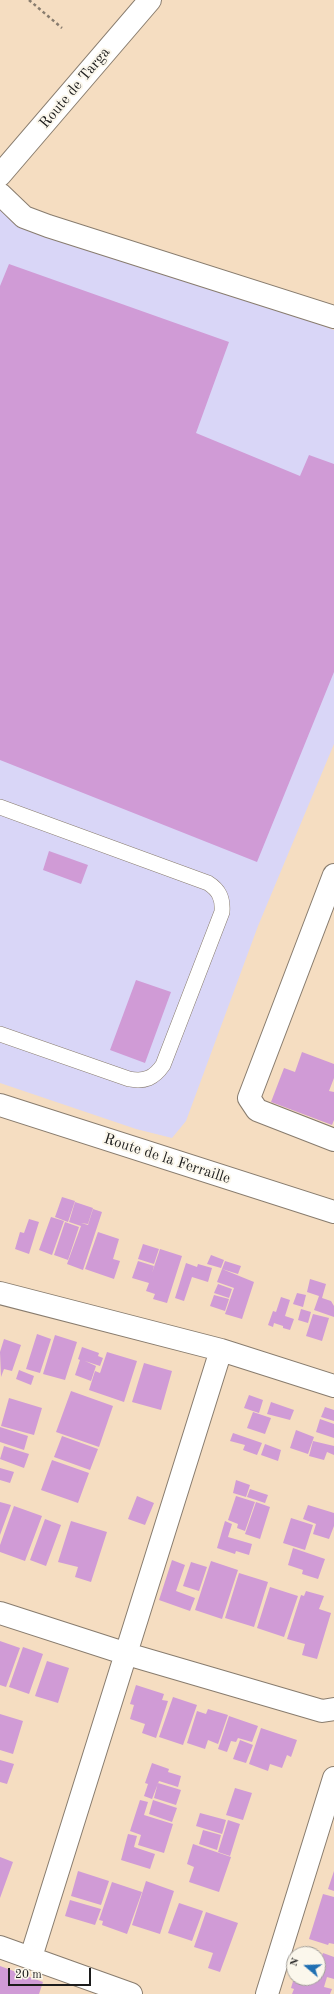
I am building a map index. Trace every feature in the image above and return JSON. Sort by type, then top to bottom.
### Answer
[{"type":"street","name":"Route de Targa","points":[[0,175],[150,0]]},
{"type":"street","points":[[0,194],[24,217],[68,233],[334,318]]},
{"type":"street","points":[[0,219],[24,217]]},
{"type":"street","points":[[334,875],[249,1098],[257,1110],[334,1140]]},
{"type":"street","name":"Route de la Ferraille","points":[[0,1106],[334,1212]]},
{"type":"street","points":[[0,1293],[220,1350],[334,1386]]},
{"type":"street","points":[[31,1957],[127,1654],[220,1350]]},
{"type":"street","points":[[0,1613],[127,1654],[330,1715]]},
{"type":"street","points":[[267,1994],[334,1778]]},
{"type":"street","points":[[0,1947],[131,1994]]},
{"type":"lane","points":[[0,807],[168,867],[215,887],[222,899],[222,912],[163,1064],[157,1073],[149,1079],[139,1081],[129,1080],[0,1034]]},
{"type":"path","points":[[29,0],[62,28]]},
{"type":"shaded area","points":[[0,204],[334,330],[334,744],[258,926],[186,1121],[172,1138],[136,1129],[0,1083]]},
{"type":"building","points":[[9,264],[229,342],[196,433],[300,476],[309,455],[334,464],[334,672],[257,862],[0,760],[0,286]]},
{"type":"building","points":[[49,851],[88,865],[81,884],[43,870]]},
{"type":"building","points":[[136,980],[171,992],[145,1063],[110,1050]]},
{"type":"building","points":[[302,1052],[334,1064],[334,1078],[329,1091],[334,1092],[334,1120],[332,1125],[271,1102],[284,1068],[295,1072]]},
{"type":"building","points":[[62,1197],[75,1201],[68,1222],[55,1217]]},
{"type":"building","points":[[75,1202],[93,1208],[88,1224],[81,1223],[88,1225],[93,1209],[102,1212],[83,1270],[67,1264],[81,1226],[69,1222]]},
{"type":"building","points":[[51,1217],[64,1221],[52,1255],[39,1250]]},
{"type":"building","points":[[29,1219],[39,1222],[29,1254],[15,1249],[20,1232],[24,1233]]},
{"type":"building","points":[[65,1222],[79,1227],[68,1260],[54,1255]]},
{"type":"building","points":[[98,1232],[119,1239],[113,1259],[120,1261],[114,1279],[85,1269]]},
{"type":"building","points":[[143,1244],[159,1249],[154,1264],[138,1259]]},
{"type":"building","points":[[160,1249],[182,1256],[167,1303],[153,1299],[155,1294],[146,1291],[149,1283],[132,1278],[138,1261],[154,1266],[152,1273]]},
{"type":"building","points":[[211,1255],[224,1260],[221,1268],[207,1264]]},
{"type":"building","points":[[225,1261],[241,1266],[238,1274],[222,1269]]},
{"type":"building","points":[[186,1263],[197,1267],[198,1264],[212,1268],[208,1282],[192,1277],[184,1301],[175,1298]]},
{"type":"building","points":[[222,1269],[254,1282],[242,1319],[225,1314],[234,1288],[217,1282]]},
{"type":"building","points":[[310,1279],[326,1284],[322,1298],[331,1301],[334,1306],[334,1317],[314,1310],[319,1296],[307,1292]]},
{"type":"building","points":[[218,1284],[232,1289],[229,1298],[214,1293]]},
{"type":"building","points":[[297,1293],[306,1295],[303,1307],[293,1304]]},
{"type":"building","points":[[214,1295],[229,1299],[225,1311],[210,1306]]},
{"type":"building","points":[[281,1297],[290,1300],[285,1316],[294,1319],[290,1330],[274,1323],[273,1327],[268,1325],[273,1311],[276,1312]]},
{"type":"building","points":[[301,1309],[311,1312],[308,1323],[298,1320]]},
{"type":"building","points":[[313,1314],[329,1318],[322,1341],[306,1336]]},
{"type":"building","points":[[37,1334],[51,1339],[40,1373],[26,1369]]},
{"type":"building","points":[[55,1335],[77,1342],[65,1380],[43,1374]]},
{"type":"building","points":[[4,1339],[21,1345],[12,1371],[4,1369],[1,1377],[0,1352]]},
{"type":"building","points":[[82,1347],[99,1353],[98,1356],[103,1358],[100,1366],[85,1361],[96,1366],[91,1381],[75,1375],[80,1360],[78,1359]]},
{"type":"building","points":[[107,1352],[137,1361],[124,1402],[89,1390],[95,1371],[100,1373]]},
{"type":"building","points":[[144,1363],[172,1371],[161,1410],[132,1402]]},
{"type":"building","points":[[19,1370],[34,1376],[31,1385],[16,1379]]},
{"type":"building","points":[[71,1391],[113,1406],[99,1447],[56,1432]]},
{"type":"building","points":[[249,1395],[263,1400],[259,1413],[244,1408]]},
{"type":"building","points":[[9,1398],[42,1408],[34,1435],[1,1426]]},
{"type":"building","points":[[271,1402],[294,1410],[290,1420],[267,1414]]},
{"type":"building","points":[[325,1407],[334,1410],[334,1421],[321,1417]]},
{"type":"building","points":[[253,1412],[271,1418],[265,1434],[247,1428]]},
{"type":"building","points":[[320,1419],[334,1424],[334,1438],[316,1432]]},
{"type":"building","points":[[0,1427],[28,1436],[24,1450],[0,1442]]},
{"type":"building","points":[[296,1430],[314,1437],[308,1454],[290,1448]]},
{"type":"building","points":[[233,1433],[262,1443],[257,1455],[243,1450],[245,1445],[230,1441]]},
{"type":"building","points":[[62,1436],[98,1449],[90,1470],[54,1457]]},
{"type":"building","points":[[313,1441],[334,1446],[334,1455],[327,1452],[324,1460],[309,1456]]},
{"type":"building","points":[[265,1444],[281,1450],[278,1461],[261,1455]]},
{"type":"building","points":[[4,1446],[29,1454],[24,1468],[0,1459]]},
{"type":"building","points":[[52,1460],[89,1473],[78,1503],[41,1490]]},
{"type":"building","points":[[0,1468],[14,1472],[10,1483],[0,1480]]},
{"type":"building","points":[[236,1480],[250,1485],[246,1497],[233,1493]]},
{"type":"building","points":[[250,1489],[268,1495],[265,1503],[247,1497]]},
{"type":"building","points":[[137,1496],[154,1503],[145,1525],[128,1519]]},
{"type":"building","points":[[236,1496],[255,1502],[245,1531],[237,1528],[238,1524],[228,1520]]},
{"type":"building","points":[[0,1502],[11,1505],[0,1535]]},
{"type":"building","points":[[256,1502],[270,1507],[260,1539],[245,1534]]},
{"type":"building","points":[[308,1505],[334,1513],[334,1526],[329,1539],[313,1534],[316,1524],[303,1519]]},
{"type":"building","points":[[14,1506],[42,1516],[25,1561],[0,1552],[0,1545]]},
{"type":"building","points":[[291,1518],[313,1525],[305,1550],[283,1543]]},
{"type":"building","points":[[45,1519],[61,1525],[46,1566],[30,1560]]},
{"type":"building","points":[[71,1521],[107,1532],[91,1582],[75,1577],[78,1567],[58,1562]]},
{"type":"building","points":[[225,1521],[232,1524],[228,1537],[252,1544],[249,1555],[236,1551],[235,1554],[217,1548]]},
{"type":"building","points":[[293,1548],[325,1559],[318,1579],[302,1574],[303,1570],[288,1565]]},
{"type":"building","points":[[172,1560],[185,1565],[176,1591],[195,1598],[190,1611],[159,1600]]},
{"type":"building","points":[[211,1561],[238,1570],[222,1619],[195,1610]]},
{"type":"building","points":[[191,1562],[207,1567],[199,1591],[183,1586]]},
{"type":"building","points":[[239,1573],[268,1582],[254,1627],[225,1618]]},
{"type":"building","points":[[270,1587],[298,1596],[284,1637],[257,1628]]},
{"type":"building","points":[[306,1591],[324,1596],[319,1609],[331,1613],[317,1659],[302,1655],[305,1644],[287,1639],[301,1595],[304,1596]]},
{"type":"building","points":[[0,1641],[20,1648],[6,1687],[0,1685]]},
{"type":"building","points":[[23,1647],[43,1654],[29,1694],[9,1687]]},
{"type":"building","points":[[47,1661],[69,1668],[58,1703],[35,1696]]},
{"type":"building","points":[[136,1685],[164,1694],[162,1700],[168,1701],[156,1738],[142,1733],[145,1724],[130,1719],[134,1705],[130,1704]]},
{"type":"building","points":[[173,1697],[197,1705],[183,1745],[159,1737]]},
{"type":"building","points":[[208,1709],[228,1715],[218,1744],[208,1740],[205,1749],[187,1743],[197,1711],[206,1714]]},
{"type":"building","points":[[0,1714],[23,1721],[13,1754],[0,1750]]},
{"type":"building","points":[[229,1716],[258,1726],[252,1742],[238,1738],[236,1742],[231,1741],[227,1752],[218,1749]]},
{"type":"building","points":[[261,1728],[297,1740],[291,1757],[287,1755],[282,1768],[270,1764],[268,1771],[249,1764]]},
{"type":"building","points":[[240,1740],[253,1745],[246,1763],[233,1759]]},
{"type":"building","points":[[0,1760],[14,1764],[7,1784],[0,1782]]},
{"type":"building","points":[[152,1763],[169,1769],[168,1772],[181,1776],[178,1787],[159,1781],[152,1799],[144,1796],[148,1784],[145,1783]]},
{"type":"building","points":[[158,1783],[181,1790],[176,1805],[154,1798]]},
{"type":"building","points":[[235,1788],[252,1793],[243,1820],[226,1815]]},
{"type":"building","points":[[140,1800],[148,1802],[144,1815],[173,1824],[164,1853],[138,1845],[141,1835],[130,1831]]},
{"type":"building","points":[[153,1800],[177,1808],[172,1822],[149,1814]]},
{"type":"building","points":[[200,1813],[226,1820],[222,1834],[196,1826]]},
{"type":"building","points":[[228,1820],[240,1824],[230,1856],[218,1852]]},
{"type":"building","points":[[203,1830],[221,1835],[217,1850],[199,1844]]},
{"type":"building","points":[[128,1834],[137,1836],[134,1847],[155,1854],[150,1869],[121,1860]]},
{"type":"building","points":[[193,1844],[231,1857],[219,1892],[189,1882],[194,1867],[187,1864]]},
{"type":"building","points":[[0,1857],[13,1862],[0,1898]]},
{"type":"building","points":[[78,1871],[109,1881],[101,1905],[71,1896]]},
{"type":"building","points":[[334,1871],[334,1891],[328,1889]]},
{"type":"building","points":[[146,1881],[174,1891],[160,1934],[132,1925]]},
{"type":"building","points":[[112,1882],[142,1892],[127,1934],[102,1925],[103,1921],[99,1920]]},
{"type":"building","points":[[323,1894],[334,1897],[334,1944],[329,1943],[328,1945],[309,1939]]},
{"type":"building","points":[[70,1900],[101,1909],[95,1925],[65,1916]]},
{"type":"building","points":[[179,1903],[203,1911],[192,1941],[168,1933]]},
{"type":"building","points":[[206,1912],[238,1923],[220,1972],[208,1968],[213,1953],[194,1947]]},
{"type":"building","points":[[326,1954],[334,1957],[334,1979],[327,1977],[326,1980]]},
{"type":"building","points":[[0,1966],[43,1982],[39,1994],[0,1994]]},
{"type":"building","points":[[292,1986],[324,1986],[332,1989],[330,1994],[292,1994],[294,1989],[291,1988]]}]
